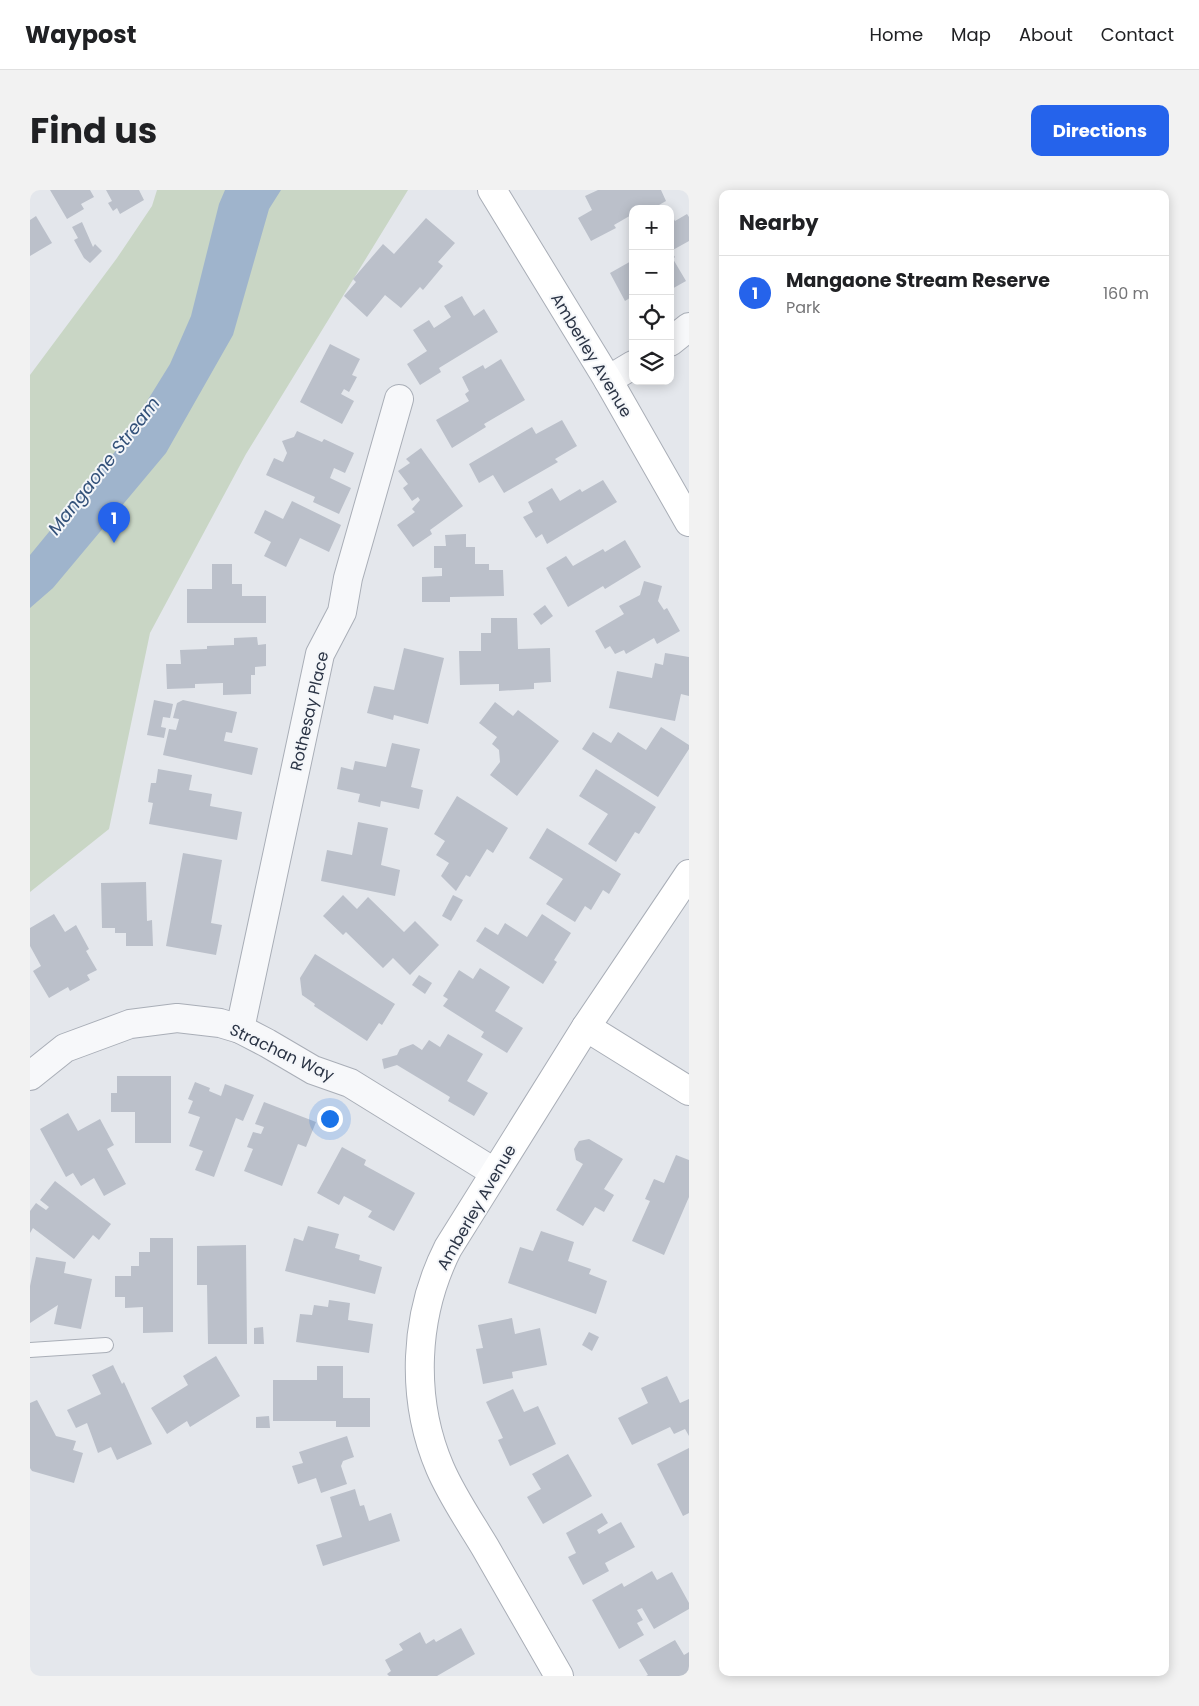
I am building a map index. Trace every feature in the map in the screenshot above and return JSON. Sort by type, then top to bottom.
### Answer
[{"type":"street","name":"Amberley Avenue","points":[[492,190],[608,380],[689,522]]},
{"type":"street","points":[[673,340],[689,327]]},
{"type":"street","points":[[608,380],[629,367]]},
{"type":"street","name":"Rothesay Place","points":[[240,1029],[320,654],[342,612],[348,578],[399,399]]},
{"type":"street","name":"Amberley Avenue","points":[[559,1676],[440,1469],[427,1427],[422,1399],[419,1363],[423,1324],[432,1286],[448,1248],[586,1027],[689,874]]},
{"type":"street","name":"Strachan Way","points":[[30,1076],[65,1048],[130,1024],[177,1018],[202,1020],[240,1029],[313,1070],[350,1083],[494,1172]]},
{"type":"street","points":[[586,1027],[689,1091]]},
{"type":"lane","points":[[30,1350],[106,1345]]},
{"type":"green space","points":[[157,190],[408,190],[246,454],[150,633],[109,829],[30,892],[30,375],[117,258],[152,206]]},
{"type":"water","name":"Mangaone Stream","points":[[225,190],[281,190],[269,209],[233,335],[166,453],[53,588],[30,608],[30,555],[118,448],[170,364],[191,316],[219,204]]},
{"type":"building","points":[[50,190],[90,190],[94,197],[81,204],[84,209],[67,219]]},
{"type":"building","points":[[106,190],[139,190],[144,200],[120,214],[117,208],[113,211],[108,203],[112,201]]},
{"type":"building","points":[[598,190],[661,190],[666,201],[659,205],[629,205],[629,216],[614,225],[616,228],[591,241],[578,218],[592,210],[585,196]]},
{"type":"building","points":[[687,214],[689,217],[689,241],[674,249],[674,219],[675,221]]},
{"type":"building","points":[[36,216],[52,243],[30,256],[30,220]]},
{"type":"building","points":[[426,218],[455,243],[438,262],[443,266],[423,290],[420,287],[401,308],[385,295],[367,317],[344,296],[356,282],[353,279],[383,244],[394,254]]},
{"type":"building","points":[[82,222],[93,247],[95,244],[102,251],[90,263],[84,258],[74,240],[78,238],[72,227]]},
{"type":"building","points":[[674,261],[686,281],[674,288]]},
{"type":"building","points":[[629,262],[629,298],[625,301],[610,273]]},
{"type":"building","points":[[462,296],[474,316],[484,309],[498,332],[439,368],[441,372],[420,385],[407,364],[427,351],[413,330],[429,320],[434,328],[451,317],[444,306]]},
{"type":"building","points":[[330,344],[360,359],[352,375],[357,377],[349,392],[344,389],[341,394],[354,401],[342,424],[300,402]]},
{"type":"building","points":[[501,359],[525,400],[484,424],[486,427],[452,448],[436,420],[469,401],[465,394],[469,391],[462,377],[483,365],[485,369]]},
{"type":"building","points":[[562,420],[577,446],[555,459],[558,462],[504,493],[493,475],[479,483],[469,464],[532,427],[536,434]]},
{"type":"building","points":[[297,431],[322,442],[324,439],[354,453],[345,473],[334,468],[330,478],[351,488],[339,514],[313,502],[315,497],[266,475],[274,458],[283,462],[287,453],[282,441],[294,437]]},
{"type":"building","points":[[421,448],[463,506],[430,530],[432,534],[413,547],[397,525],[415,512],[412,509],[420,500],[418,497],[412,501],[403,488],[408,484],[398,471],[410,463],[406,459]]},
{"type":"building","points":[[603,480],[617,502],[547,544],[542,534],[536,538],[523,517],[533,512],[528,502],[552,488],[560,501],[580,489],[582,492]]},
{"type":"building","points":[[292,501],[341,525],[329,552],[300,538],[286,567],[264,556],[271,542],[254,533],[265,510],[283,519]]},
{"type":"building","points":[[466,534],[466,547],[475,547],[475,564],[489,564],[489,570],[503,570],[504,596],[450,597],[450,602],[422,602],[422,577],[442,576],[442,568],[434,568],[434,546],[446,546],[445,535]]},
{"type":"building","points":[[625,540],[641,567],[605,589],[603,586],[568,607],[546,568],[566,556],[573,566],[603,549],[605,552]]},
{"type":"building","points":[[212,564],[232,564],[232,584],[242,584],[242,596],[266,596],[266,623],[187,623],[187,589],[212,589]]},
{"type":"building","points":[[644,581],[662,586],[658,601],[664,610],[667,608],[680,631],[657,644],[654,638],[626,654],[624,650],[615,654],[610,646],[605,649],[595,631],[624,614],[619,606],[640,595]]},
{"type":"building","points":[[545,605],[553,616],[541,625],[533,614]]},
{"type":"building","points":[[491,618],[517,618],[518,649],[550,648],[551,682],[534,683],[534,689],[499,691],[499,684],[460,685],[459,651],[481,651],[481,633],[491,633]]},
{"type":"building","points":[[257,637],[258,645],[266,644],[266,666],[255,667],[255,675],[251,675],[251,694],[223,695],[223,683],[195,684],[195,688],[167,689],[166,664],[181,664],[180,650],[234,645],[234,638]]},
{"type":"building","points":[[404,648],[444,658],[428,724],[394,715],[393,720],[367,713],[374,686],[394,690]]},
{"type":"building","points":[[665,653],[689,657],[689,696],[681,694],[675,721],[609,708],[617,671],[652,678],[655,663],[663,665]]},
{"type":"building","points":[[154,700],[173,704],[170,718],[163,717],[161,727],[166,728],[164,738],[147,735]]},
{"type":"building","points":[[183,700],[237,712],[232,733],[226,732],[224,741],[258,748],[252,775],[163,755],[169,729],[176,730],[179,719],[173,718],[177,703]]},
{"type":"building","points":[[495,702],[513,716],[518,710],[559,741],[517,796],[490,775],[500,762],[499,750],[492,744],[497,737],[479,723]]},
{"type":"building","points":[[661,727],[689,745],[689,749],[658,797],[582,749],[593,732],[611,743],[618,732],[646,750]]},
{"type":"building","points":[[392,743],[420,749],[411,787],[423,790],[419,809],[381,801],[380,807],[358,802],[360,794],[337,789],[341,767],[353,770],[355,761],[386,767]]},
{"type":"building","points":[[158,769],[192,775],[189,790],[212,794],[210,806],[242,812],[237,840],[149,824],[153,803],[148,802],[151,783],[156,783]]},
{"type":"building","points":[[596,769],[656,807],[639,834],[635,832],[616,862],[588,844],[608,814],[579,796]]},
{"type":"building","points":[[457,796],[508,828],[493,853],[487,849],[470,877],[466,875],[456,891],[441,876],[449,863],[436,855],[445,841],[434,834]]},
{"type":"building","points":[[358,822],[388,828],[381,865],[400,870],[395,896],[321,881],[327,850],[352,855]]},
{"type":"building","points":[[547,828],[621,874],[609,894],[603,890],[591,910],[585,906],[575,922],[546,904],[563,879],[529,858]]},
{"type":"building","points":[[183,853],[222,860],[211,923],[222,925],[216,955],[166,946]]},
{"type":"building","points":[[146,882],[147,921],[152,920],[153,946],[126,946],[126,933],[115,933],[115,928],[102,928],[101,883]]},
{"type":"building","points":[[343,895],[357,909],[368,897],[404,932],[415,921],[439,945],[410,975],[393,958],[383,968],[346,932],[343,935],[323,916]]},
{"type":"building","points":[[453,895],[463,900],[451,921],[442,916]]},
{"type":"building","points":[[54,914],[65,932],[76,925],[89,949],[86,951],[97,970],[87,975],[90,980],[70,991],[68,987],[49,998],[33,971],[41,966],[30,946],[30,928]]},
{"type":"building","points":[[542,914],[571,933],[554,960],[557,962],[543,984],[476,941],[485,927],[498,935],[505,923],[527,937]]},
{"type":"building","points":[[315,954],[395,1004],[382,1025],[379,1023],[367,1041],[314,1006],[315,1004],[302,995],[300,978]]},
{"type":"building","points":[[480,968],[510,987],[495,1011],[523,1028],[507,1053],[481,1037],[484,1032],[443,1006],[448,999],[443,996],[459,970],[473,979]]},
{"type":"building","points":[[419,975],[432,983],[425,994],[412,985]]},
{"type":"building","points":[[448,1034],[483,1054],[467,1081],[488,1093],[474,1116],[448,1101],[450,1097],[397,1065],[384,1069],[382,1059],[397,1055],[400,1049],[413,1044],[422,1050],[429,1040],[440,1047]]},
{"type":"building","points":[[117,1076],[171,1076],[171,1143],[135,1143],[135,1112],[111,1112],[111,1093],[117,1093]]},
{"type":"building","points":[[195,1082],[210,1088],[209,1091],[221,1096],[225,1084],[254,1095],[243,1121],[236,1118],[214,1177],[195,1170],[203,1151],[189,1146],[200,1117],[188,1113],[193,1101],[188,1099]]},
{"type":"building","points":[[264,1102],[316,1122],[306,1147],[298,1144],[282,1186],[244,1171],[253,1149],[247,1147],[253,1132],[261,1134],[264,1127],[255,1124]]},
{"type":"building","points":[[68,1113],[78,1131],[100,1119],[114,1145],[107,1149],[126,1184],[104,1196],[94,1178],[81,1186],[73,1173],[66,1177],[40,1129]]},
{"type":"building","points":[[589,1139],[623,1159],[604,1189],[614,1195],[604,1212],[595,1207],[583,1226],[556,1210],[583,1164],[576,1160],[574,1149],[579,1141]]},
{"type":"building","points":[[342,1147],[366,1160],[364,1165],[415,1193],[394,1231],[368,1217],[372,1211],[344,1196],[339,1205],[317,1193]]},
{"type":"building","points":[[676,1155],[689,1160],[689,1197],[664,1255],[632,1241],[650,1201],[645,1199],[654,1179],[664,1183]]},
{"type":"building","points":[[55,1181],[111,1224],[99,1240],[93,1235],[74,1259],[33,1228],[30,1233],[30,1211],[36,1203],[46,1210],[49,1207],[40,1200]]},
{"type":"building","points":[[308,1226],[339,1234],[335,1248],[360,1255],[359,1260],[382,1267],[375,1294],[285,1271],[294,1238],[303,1241]]},
{"type":"building","points":[[541,1231],[574,1242],[568,1261],[591,1269],[589,1274],[607,1281],[596,1314],[508,1283],[520,1247],[533,1251]]},
{"type":"building","points":[[150,1238],[173,1238],[173,1332],[143,1333],[143,1307],[125,1308],[125,1297],[115,1297],[115,1276],[131,1276],[131,1266],[139,1266],[139,1252],[150,1252]]},
{"type":"building","points":[[246,1245],[247,1344],[208,1344],[207,1285],[197,1285],[197,1246]]},
{"type":"building","points":[[36,1257],[66,1262],[64,1273],[92,1279],[81,1329],[54,1324],[58,1305],[30,1323],[30,1286]]},
{"type":"building","points":[[329,1300],[350,1303],[348,1320],[373,1324],[369,1353],[296,1342],[300,1314],[312,1315],[314,1305],[328,1307]]},
{"type":"building","points":[[512,1318],[515,1334],[540,1328],[547,1365],[512,1372],[513,1378],[483,1384],[476,1349],[483,1348],[478,1325]]},
{"type":"building","points":[[263,1327],[264,1344],[254,1344],[254,1328]]},
{"type":"building","points":[[589,1332],[599,1337],[592,1351],[582,1345]]},
{"type":"building","points":[[216,1356],[240,1396],[190,1427],[187,1421],[167,1434],[151,1408],[188,1385],[183,1376]]},
{"type":"building","points":[[113,1365],[122,1384],[124,1382],[152,1444],[117,1460],[111,1447],[98,1453],[87,1423],[76,1428],[67,1410],[101,1394],[92,1375]]},
{"type":"building","points":[[317,1366],[343,1366],[343,1398],[370,1398],[370,1427],[336,1427],[336,1421],[273,1421],[273,1380],[317,1380]]},
{"type":"building","points":[[667,1376],[680,1403],[689,1399],[689,1436],[685,1429],[674,1434],[670,1427],[632,1445],[618,1418],[648,1403],[641,1388]]},
{"type":"building","points":[[513,1389],[524,1412],[538,1406],[556,1444],[510,1466],[498,1440],[503,1438],[486,1402]]},
{"type":"building","points":[[37,1400],[56,1436],[76,1441],[73,1450],[83,1453],[74,1483],[32,1471],[30,1468],[30,1403]]},
{"type":"building","points":[[269,1416],[270,1428],[256,1428],[256,1417]]},
{"type":"building","points":[[347,1436],[354,1457],[343,1461],[341,1466],[347,1484],[321,1493],[316,1478],[298,1484],[292,1466],[303,1463],[299,1452]]},
{"type":"building","points":[[689,1448],[689,1513],[683,1516],[657,1464]]},
{"type":"building","points":[[568,1454],[592,1496],[543,1524],[527,1497],[541,1489],[532,1474]]},
{"type":"building","points":[[355,1489],[360,1506],[364,1505],[369,1521],[391,1513],[400,1541],[323,1566],[316,1545],[342,1537],[330,1497]]},
{"type":"building","points":[[602,1513],[608,1523],[597,1530],[599,1534],[621,1522],[635,1547],[605,1563],[609,1571],[583,1585],[568,1557],[576,1553],[566,1533]]},
{"type":"building","points":[[652,1571],[657,1580],[672,1572],[689,1603],[689,1609],[654,1629],[642,1608],[637,1610],[643,1620],[637,1623],[644,1635],[619,1649],[592,1600],[622,1583],[624,1587]]},
{"type":"building","points":[[461,1628],[475,1654],[437,1676],[389,1676],[387,1674],[391,1671],[385,1660],[403,1650],[399,1644],[420,1632],[426,1644],[434,1639],[436,1642]]},
{"type":"building","points":[[675,1640],[684,1655],[689,1652],[689,1676],[646,1676],[648,1675],[639,1660]]},
{"type":"place","name":"Mangaone Stream Reserve","points":[[114,543]]}]
